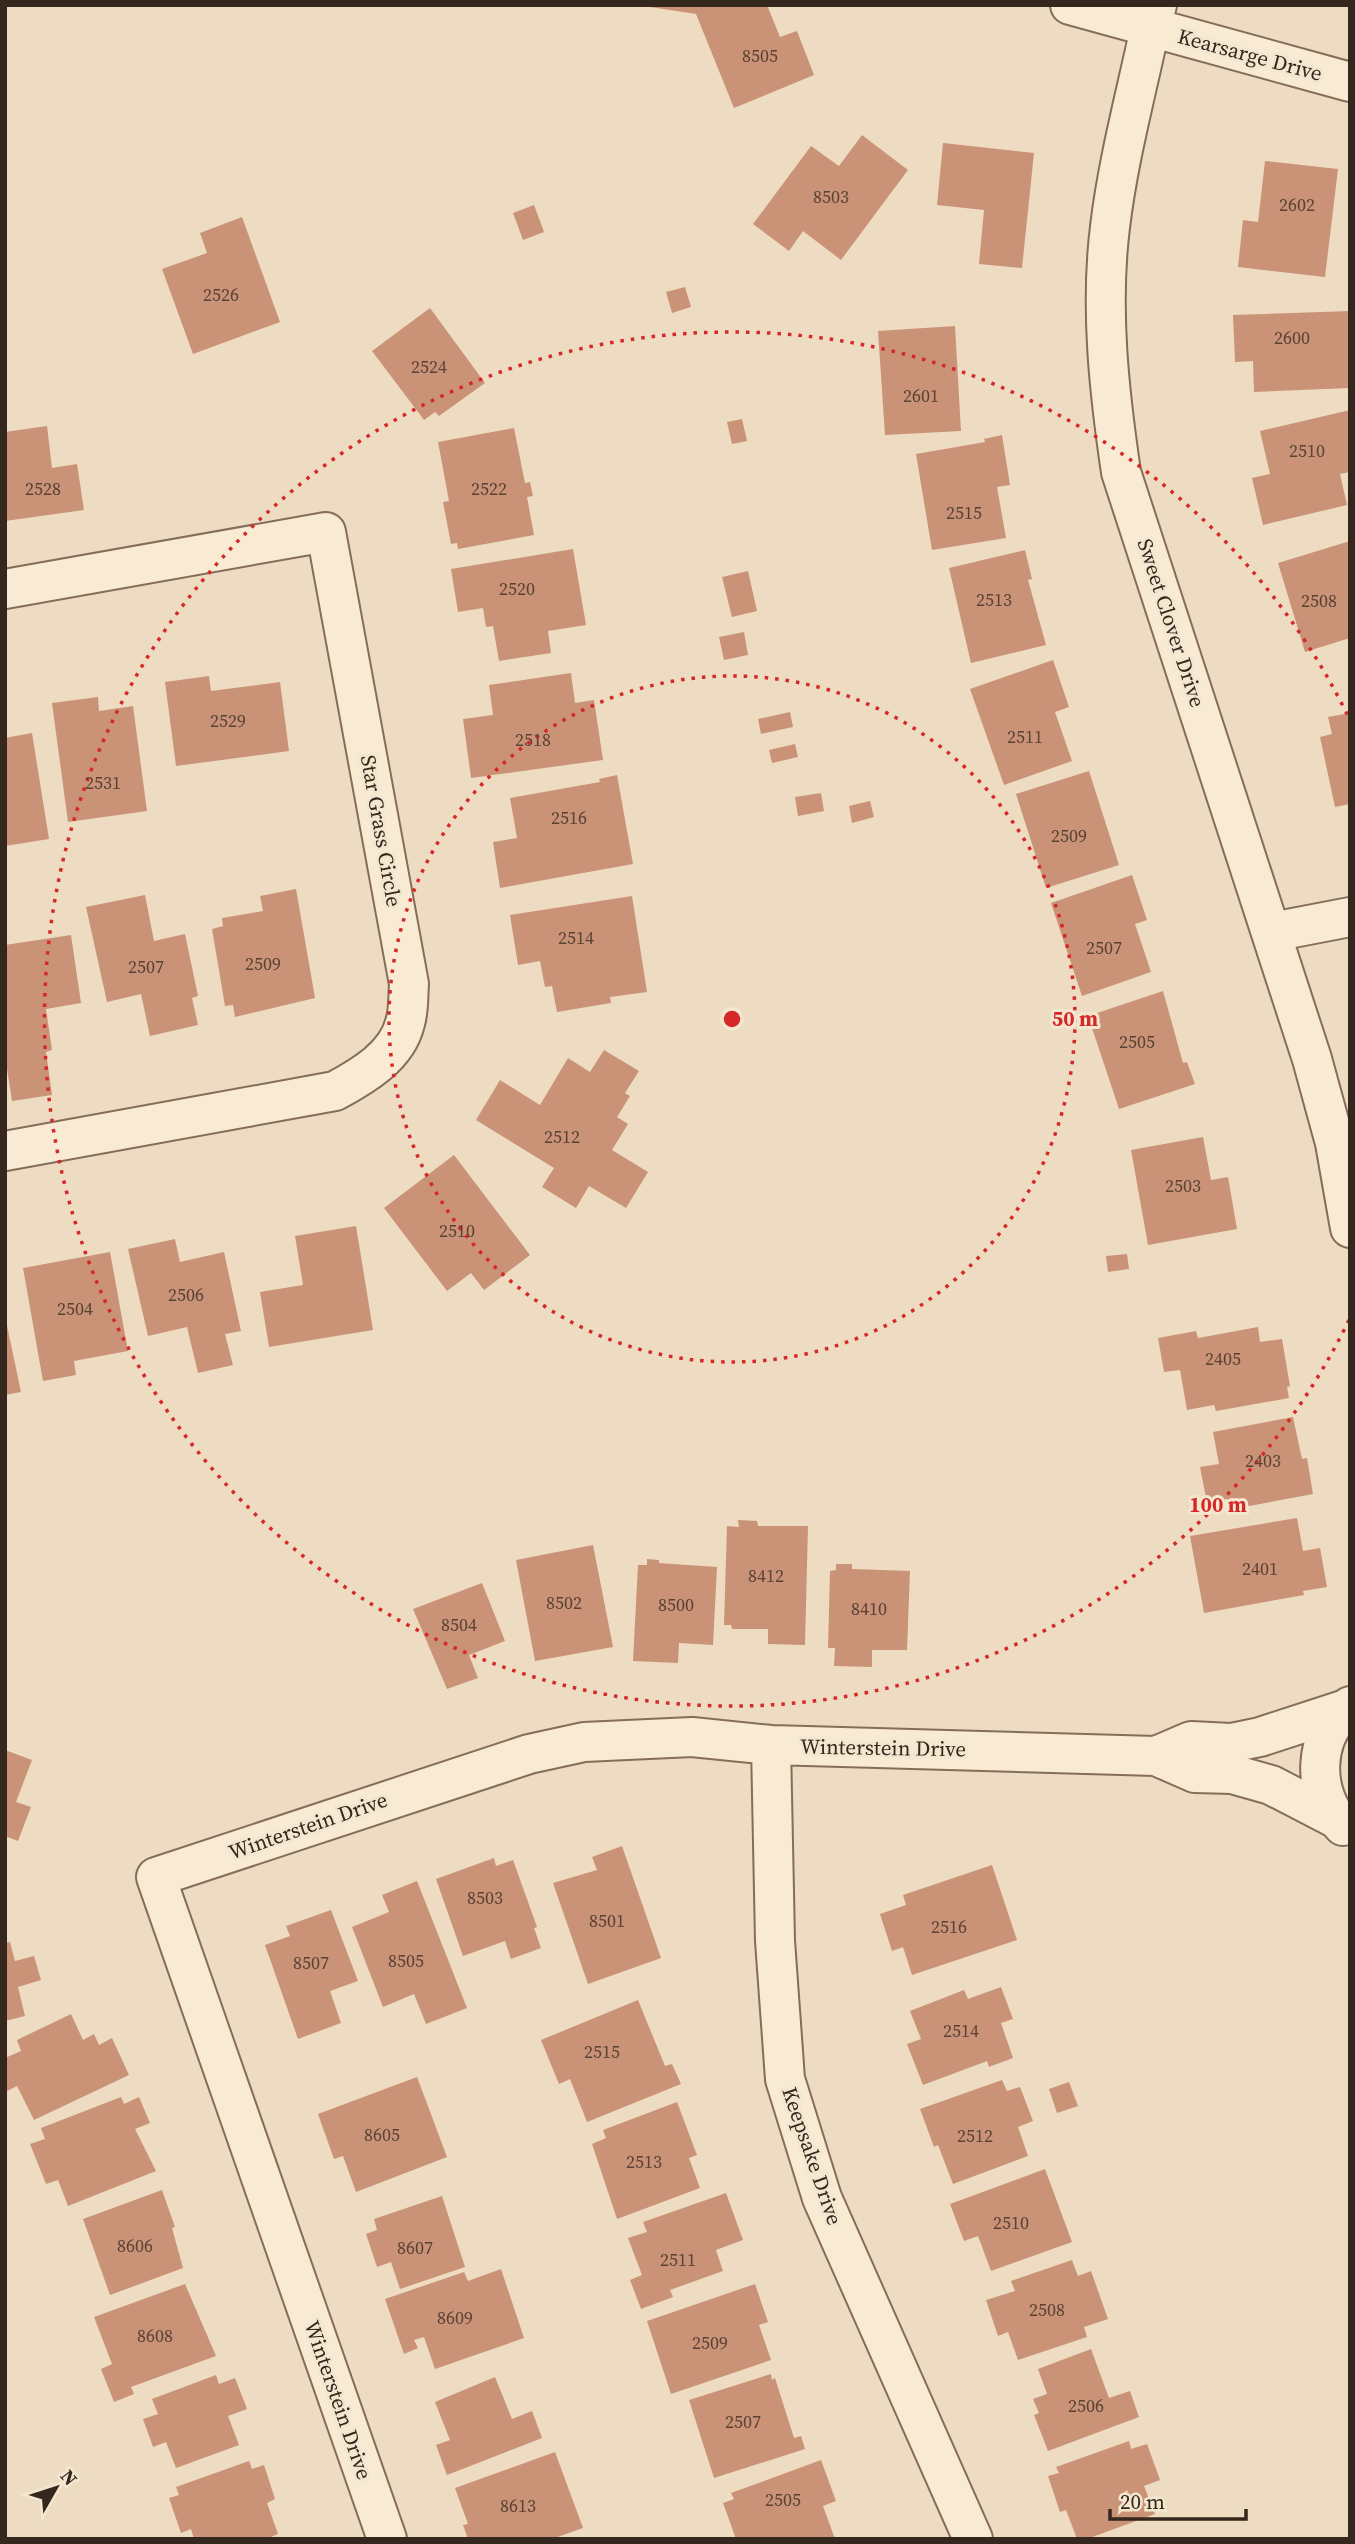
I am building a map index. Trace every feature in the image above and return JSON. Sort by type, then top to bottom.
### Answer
[{"type":"street","name":"Kearsarge Drive","points":[[1070,5],[1154,17],[1350,82]]},
{"type":"street","name":"Sweet Clover Drive","points":[[1154,17],[1110,227],[1106,326],[1112,409],[1121,471],[1272,932],[1335,1143],[1350,1227]]},
{"type":"street","name":"Star Grass Circle","points":[[5,589],[326,532],[409,984],[405,1024],[388,1054],[364,1075],[335,1091],[5,1152]]},
{"type":"street","points":[[1272,932],[1350,917]]},
{"type":"street","points":[[1346,1830],[1324,1797],[1320,1762],[1331,1728],[1348,1707]]},
{"type":"street","name":"Winterstein Drive","points":[[1156,1756],[1191,1741],[1231,1743],[1260,1737],[1348,1707]]},
{"type":"street","name":"Winterstein Drive","points":[[387,2539],[156,1878],[529,1754],[584,1742],[637,1737],[692,1737],[771,1745],[1156,1756],[1195,1773],[1232,1774],[1271,1785],[1346,1830]]},
{"type":"street","name":"Keepsake Drive","points":[[771,1745],[775,1941],[785,2078],[822,2198],[973,2539]]},
{"type":"building","points":[[637,5],[767,5],[780,37],[797,31],[814,75],[734,108],[696,14]]},
{"type":"building","points":[[862,135],[908,170],[841,260],[803,231],[789,251],[753,224],[811,146],[839,166]]},
{"type":"building","points":[[943,143],[1034,153],[1022,268],[979,264],[984,210],[937,205]]},
{"type":"building","points":[[1265,161],[1338,169],[1325,277],[1238,267],[1243,220],[1258,222]]},
{"type":"building","points":[[534,205],[544,232],[523,240],[513,213]]},
{"type":"building","points":[[242,217],[280,322],[193,354],[162,269],[207,253],[200,233]]},
{"type":"building","points":[[685,287],[691,307],[672,313],[666,292]]},
{"type":"building","points":[[430,308],[485,383],[439,416],[435,412],[424,420],[372,351]]},
{"type":"building","points":[[1350,311],[1350,388],[1254,392],[1253,361],[1235,362],[1233,315]]},
{"type":"building","points":[[955,326],[961,431],[885,435],[878,331]]},
{"type":"building","points":[[1350,410],[1350,472],[1340,474],[1347,505],[1263,525],[1252,478],[1270,474],[1260,431]]},
{"type":"building","points":[[742,419],[747,441],[732,444],[727,422]]},
{"type":"building","points":[[47,426],[52,468],[77,464],[84,510],[5,521],[5,432]]},
{"type":"building","points":[[514,428],[525,483],[530,482],[533,496],[527,497],[534,535],[458,549],[457,543],[451,544],[443,502],[449,501],[438,442]]},
{"type":"building","points":[[1002,435],[1010,485],[997,487],[1006,538],[932,550],[916,454],[985,442],[984,439]]},
{"type":"building","points":[[1350,541],[1350,638],[1305,652],[1278,563]]},
{"type":"building","points":[[573,549],[586,625],[548,631],[551,653],[499,661],[493,626],[486,627],[483,608],[458,612],[451,569]]},
{"type":"building","points":[[1025,550],[1032,579],[1028,580],[1046,645],[971,663],[949,568]]},
{"type":"building","points":[[748,571],[757,611],[732,617],[722,577]]},
{"type":"building","points":[[744,632],[748,655],[724,660],[719,637]]},
{"type":"building","points":[[1053,660],[1069,707],[1055,712],[1072,761],[1004,785],[970,689]]},
{"type":"building","points":[[571,673],[575,703],[594,700],[603,760],[471,778],[463,719],[493,715],[489,685]]},
{"type":"building","points":[[209,676],[211,691],[280,682],[289,751],[176,766],[165,682]]},
{"type":"building","points":[[98,697],[99,711],[133,706],[147,811],[68,822],[52,703]]},
{"type":"building","points":[[790,712],[793,727],[761,734],[758,719]]},
{"type":"building","points":[[1350,713],[1350,804],[1335,807],[1320,737],[1332,734],[1328,717]]},
{"type":"building","points":[[32,733],[49,839],[5,846],[5,738]]},
{"type":"building","points":[[795,744],[798,757],[772,763],[769,750]]},
{"type":"building","points":[[1089,771],[1119,865],[1046,888],[1016,794]]},
{"type":"building","points":[[617,775],[633,864],[500,888],[493,842],[517,838],[510,798],[600,782],[599,779]]},
{"type":"building","points":[[821,793],[824,811],[798,816],[795,797]]},
{"type":"building","points":[[870,801],[874,817],[852,823],[849,806]]},
{"type":"building","points":[[1132,875],[1147,920],[1135,924],[1151,972],[1082,996],[1051,903]]},
{"type":"building","points":[[296,889],[315,998],[235,1017],[233,1005],[225,1006],[212,929],[223,926],[222,918],[263,911],[260,896]]},
{"type":"building","points":[[145,895],[154,941],[185,934],[198,996],[192,998],[198,1025],[150,1036],[141,994],[107,1002],[86,907]]},
{"type":"building","points":[[632,896],[647,992],[610,997],[611,1003],[557,1012],[552,986],[545,987],[540,961],[518,965],[510,915]]},
{"type":"building","points":[[71,935],[81,1003],[46,1009],[52,1050],[46,1052],[52,1095],[12,1101],[5,1056],[5,945]]},
{"type":"building","points":[[1163,991],[1183,1063],[1187,1062],[1195,1084],[1119,1109],[1088,1016]]},
{"type":"building","points":[[604,1050],[639,1071],[625,1093],[630,1096],[617,1117],[628,1124],[612,1150],[648,1172],[626,1208],[589,1186],[576,1208],[542,1187],[554,1168],[476,1120],[500,1080],[540,1105],[568,1058],[590,1072]]},
{"type":"building","points":[[1203,1137],[1211,1180],[1228,1177],[1237,1229],[1148,1245],[1131,1150]]},
{"type":"building","points":[[454,1155],[530,1255],[484,1290],[471,1273],[447,1291],[384,1208]]},
{"type":"building","points":[[356,1226],[373,1330],[269,1347],[260,1292],[303,1285],[295,1236]]},
{"type":"building","points":[[175,1239],[180,1262],[224,1252],[241,1331],[225,1334],[233,1365],[198,1373],[187,1327],[148,1336],[128,1249]]},
{"type":"building","points":[[110,1252],[128,1351],[74,1361],[76,1375],[43,1381],[23,1268]]},
{"type":"building","points":[[1127,1254],[1129,1269],[1108,1272],[1106,1256]]},
{"type":"building","points":[[5,1316],[21,1392],[5,1395]]},
{"type":"building","points":[[1258,1327],[1260,1342],[1282,1339],[1290,1386],[1287,1387],[1289,1398],[1216,1411],[1214,1405],[1187,1410],[1180,1370],[1164,1372],[1158,1338],[1196,1331],[1198,1338]]},
{"type":"building","points":[[1293,1417],[1302,1459],[1307,1458],[1313,1494],[1228,1510],[1227,1499],[1207,1503],[1200,1467],[1219,1464],[1213,1432]]},
{"type":"building","points":[[1297,1518],[1303,1551],[1320,1548],[1327,1587],[1303,1591],[1304,1595],[1204,1613],[1190,1536]]},
{"type":"building","points":[[738,1520],[757,1521],[758,1526],[808,1526],[805,1645],[768,1644],[768,1629],[732,1629],[731,1625],[724,1625],[727,1526],[739,1527]]},
{"type":"building","points":[[593,1545],[613,1647],[535,1661],[516,1560]]},
{"type":"building","points":[[647,1559],[659,1560],[659,1563],[717,1567],[713,1645],[679,1643],[678,1663],[633,1661],[638,1565],[647,1565]]},
{"type":"building","points":[[836,1564],[852,1564],[852,1569],[910,1571],[907,1650],[872,1650],[872,1667],[834,1666],[835,1648],[828,1648],[830,1571],[836,1570]]},
{"type":"building","points":[[482,1583],[505,1641],[469,1655],[478,1678],[447,1689],[413,1609]]},
{"type":"building","points":[[5,1750],[32,1760],[16,1802],[31,1807],[18,1841],[5,1836]]},
{"type":"building","points":[[622,1846],[661,1958],[588,1984],[553,1883],[597,1870],[592,1857]]},
{"type":"building","points":[[494,1858],[496,1866],[513,1860],[537,1927],[534,1928],[541,1948],[511,1959],[505,1941],[463,1956],[436,1879]]},
{"type":"building","points":[[992,1865],[1017,1940],[912,1975],[903,1947],[892,1951],[880,1914],[906,1905],[903,1895]]},
{"type":"building","points":[[417,1881],[467,2008],[426,2024],[414,1994],[383,2007],[352,1927],[389,1912],[382,1895]]},
{"type":"building","points":[[331,1910],[358,1981],[330,1991],[341,2023],[298,2039],[265,1945],[290,1936],[286,1926]]},
{"type":"building","points":[[10,1942],[15,1961],[34,1956],[41,1980],[18,1987],[25,2016],[5,2021],[5,1943]]},
{"type":"building","points":[[1001,1987],[1013,2019],[1001,2023],[1013,2058],[989,2067],[987,2061],[923,2085],[907,2044],[921,2039],[910,2011],[964,1990],[968,1999]]},
{"type":"building","points":[[638,2000],[665,2066],[672,2064],[681,2084],[587,2122],[570,2079],[559,2084],[541,2040]]},
{"type":"building","points":[[71,2014],[83,2040],[94,2034],[99,2045],[112,2038],[129,2075],[34,2120],[17,2086],[7,2091],[5,2058],[21,2051],[17,2040]]},
{"type":"building","points":[[417,2077],[447,2157],[356,2192],[343,2156],[334,2159],[318,2114]]},
{"type":"building","points":[[1002,2080],[1007,2091],[1020,2087],[1033,2121],[1018,2127],[1028,2156],[953,2184],[938,2145],[934,2147],[920,2109]]},
{"type":"building","points":[[1069,2082],[1078,2106],[1057,2113],[1049,2089]]},
{"type":"building","points":[[121,2097],[124,2104],[139,2097],[150,2123],[135,2129],[156,2171],[68,2206],[58,2180],[46,2184],[30,2144],[45,2139],[41,2128]]},
{"type":"building","points":[[677,2102],[697,2155],[689,2158],[700,2188],[617,2219],[592,2144],[606,2138],[603,2130]]},
{"type":"building","points":[[1045,2169],[1072,2242],[991,2271],[978,2236],[964,2241],[950,2204]]},
{"type":"building","points":[[162,2190],[175,2227],[172,2228],[183,2268],[110,2295],[83,2219]]},
{"type":"building","points":[[726,2193],[743,2240],[716,2250],[723,2271],[670,2290],[673,2297],[641,2309],[630,2280],[642,2275],[628,2238],[647,2232],[643,2222]]},
{"type":"building","points":[[442,2196],[465,2267],[400,2289],[391,2262],[377,2267],[366,2234],[377,2230],[374,2219]]},
{"type":"building","points":[[1072,2260],[1078,2276],[1091,2271],[1108,2319],[1084,2327],[1087,2337],[1018,2360],[1008,2332],[998,2336],[986,2300],[1015,2291],[1011,2281]]},
{"type":"building","points":[[501,2269],[524,2338],[435,2369],[424,2337],[414,2340],[418,2348],[404,2354],[385,2299],[464,2272],[468,2281]]},
{"type":"building","points":[[185,2284],[216,2356],[131,2387],[134,2394],[114,2402],[101,2369],[112,2364],[94,2317]]},
{"type":"building","points":[[755,2284],[768,2322],[759,2325],[771,2360],[671,2394],[647,2321]]},
{"type":"building","points":[[1091,2349],[1109,2398],[1130,2391],[1139,2417],[1048,2451],[1034,2415],[1039,2413],[1033,2399],[1047,2394],[1038,2369]]},
{"type":"building","points":[[771,2374],[772,2380],[775,2378],[794,2438],[801,2436],[805,2449],[714,2478],[689,2400]]},
{"type":"building","points":[[216,2375],[219,2384],[235,2378],[247,2409],[228,2416],[239,2445],[176,2468],[166,2442],[153,2447],[143,2419],[158,2414],[152,2399]]},
{"type":"building","points":[[495,2377],[512,2419],[532,2411],[542,2438],[447,2475],[436,2445],[450,2440],[435,2402]]},
{"type":"building","points":[[1129,2441],[1131,2449],[1147,2444],[1160,2480],[1144,2486],[1155,2514],[1087,2539],[1077,2539],[1066,2510],[1060,2512],[1048,2476],[1059,2473],[1056,2467]]},
{"type":"building","points":[[555,2452],[583,2528],[552,2539],[468,2539],[463,2525],[468,2524],[455,2488]]},
{"type":"building","points":[[821,2460],[836,2501],[823,2506],[835,2539],[736,2539],[723,2503],[734,2499],[731,2493]]},
{"type":"building","points":[[249,2461],[252,2469],[264,2465],[275,2499],[267,2503],[278,2534],[266,2539],[194,2539],[191,2529],[181,2533],[169,2498],[179,2495],[176,2487]]}]
